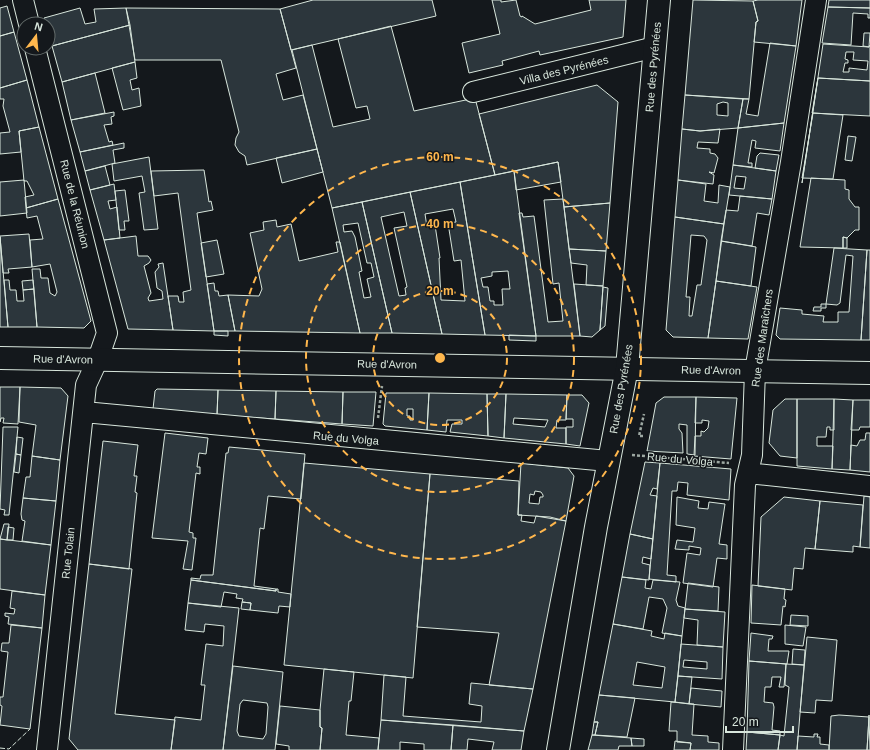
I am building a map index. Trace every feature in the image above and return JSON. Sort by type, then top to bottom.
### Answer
[{"type":"street","points":[[23,0],[27,16]]},
{"type":"street","name":"Rue des Pyrénées","points":[[558,750],[609,457],[627,368],[658,0]]},
{"type":"street","name":"Rue des Maraîchers","points":[[733,750],[745,485],[750,469],[755,371],[791,162],[816,0]]},
{"type":"street","name":"Villa des Pyrénées","points":[[473,92],[655,47]]},
{"type":"street","name":"Rue de la Réunion","points":[[38,56],[107,333],[98,359]]},
{"type":"street","name":"Rue d'Avron","points":[[0,358],[384,363],[870,373]]},
{"type":"street","name":"Rue Tolain","points":[[47,750],[86,385],[98,359]]},
{"type":"street","name":"Rue du Volga","points":[[84,412],[375,440],[609,457]]},
{"type":"street","points":[[750,469],[870,486]]},
{"type":"path","points":[[375,440],[384,363]]},
{"type":"path","points":[[643,436],[639,436],[644,414]]},
{"type":"path","name":"Rue du Volga","points":[[609,457],[750,469]]},
{"type":"building","points":[[313,0],[432,0],[436,16],[291,50],[280,9]]},
{"type":"building","points":[[492,0],[501,0],[501,2],[516,0],[520,16],[535,24],[591,10],[589,0],[626,0],[623,37],[540,55],[539,51],[502,61],[503,65],[469,73],[462,43],[500,34]]},
{"type":"building","points":[[693,0],[753,1],[758,21],[756,22],[749,99],[685,95]]},
{"type":"building","points":[[802,0],[796,46],[754,42],[756,22],[758,21],[753,1]]},
{"type":"building","points":[[829,0],[870,0],[870,8],[828,7]]},
{"type":"building","points":[[7,6],[14,32],[0,36],[0,8]]},
{"type":"building","points":[[828,7],[870,8],[870,18],[868,18],[868,14],[853,13],[851,45],[822,43]]},
{"type":"building","points":[[80,8],[85,24],[96,22],[94,9],[126,8],[130,25],[56,45],[56,16],[51,16]]},
{"type":"building","points":[[126,8],[280,9],[296,68],[276,74],[283,100],[303,95],[317,149],[247,165],[245,156],[239,152],[235,145],[239,132],[221,60],[135,60]]},
{"type":"building","points":[[130,25],[135,62],[62,82],[55,56],[56,56],[56,45]]},
{"type":"building","points":[[391,26],[414,111],[475,98],[495,175],[332,208],[292,50],[312,45],[333,127],[370,119],[367,106],[356,108],[338,39]]},
{"type":"building","points":[[14,32],[16,39],[16,56],[20,56],[27,80],[0,88],[0,36]]},
{"type":"building","points":[[864,33],[870,33],[869,47],[863,46]]},
{"type":"building","points":[[770,43],[796,46],[784,123],[738,128],[743,99],[749,99],[746,114],[758,116]]},
{"type":"building","points":[[823,44],[869,47],[870,45],[870,81],[818,78],[802,183]],"holes":[[[846,52],[854,52],[853,60],[868,61],[867,70],[849,68],[849,72],[843,72],[845,63],[848,63],[848,60],[845,59]]]},
{"type":"building","points":[[135,62],[137,78],[130,80],[132,90],[139,88],[141,106],[123,110],[112,68]]},
{"type":"building","points":[[95,73],[105,113],[71,120],[62,82]]},
{"type":"building","points":[[818,78],[870,81],[870,116],[812,113]]},
{"type":"building","points":[[27,80],[39,127],[19,131],[21,152],[0,154],[0,133],[10,132],[3,106],[4,99],[0,99],[0,88]]},
{"type":"building","points":[[597,85],[618,102],[610,203],[564,207],[558,162],[495,175],[479,114]]},
{"type":"building","points":[[685,95],[743,99],[738,128],[700,131],[682,129]],"holes":[[[723,102],[728,103],[728,116],[717,115],[717,104]]]},
{"type":"building","points":[[114,112],[114,116],[111,117],[112,124],[104,125],[109,142],[112,141],[113,145],[80,152],[71,120]]},
{"type":"building","points":[[813,113],[843,115],[833,179],[802,178]]},
{"type":"building","points":[[784,123],[780,151],[755,148],[756,141],[752,140],[748,163],[752,163],[752,167],[733,165],[738,128]]},
{"type":"building","points":[[39,127],[58,199],[26,208],[25,197],[34,195],[27,181],[24,181],[19,131]]},
{"type":"building","points":[[682,129],[700,131],[720,129],[718,143],[698,142],[697,148],[710,149],[710,153],[715,154],[718,158],[714,173],[709,172],[714,175],[713,184],[678,180]]},
{"type":"building","points":[[848,136],[856,137],[852,161],[845,160]]},
{"type":"building","points":[[124,143],[124,148],[113,150],[115,163],[85,171],[80,152]]},
{"type":"building","points":[[317,149],[323,172],[282,183],[276,158]]},
{"type":"building","points":[[760,153],[779,155],[776,171],[755,168],[757,156]]},
{"type":"building","points":[[149,157],[158,229],[144,230],[139,193],[145,192],[142,176],[114,181],[112,164]]},
{"type":"building","points":[[558,162],[561,182],[516,190],[514,171]]},
{"type":"building","points":[[733,165],[776,171],[772,199],[729,195]],"holes":[[[736,176],[746,177],[744,189],[734,188]]]},
{"type":"building","points":[[105,166],[110,185],[90,190],[85,171]]},
{"type":"building","points":[[204,170],[209,202],[211,201],[213,210],[197,213],[214,331],[173,330],[168,296],[178,296],[179,302],[184,302],[183,292],[191,290],[178,193],[154,196],[151,171]]},
{"type":"building","points":[[514,171],[536,336],[485,335],[460,182]],"holes":[[[508,271],[510,289],[502,289],[503,305],[494,305],[494,301],[490,301],[488,287],[483,287],[481,278],[492,276],[492,272]]]},
{"type":"building","points":[[811,178],[845,180],[845,189],[849,190],[849,199],[855,207],[859,207],[859,230],[855,230],[847,238],[843,237],[843,248],[800,247]]},
{"type":"building","points":[[24,180],[27,213],[0,216],[0,182]]},
{"type":"building","points":[[678,180],[706,184],[704,201],[718,203],[719,185],[730,187],[724,224],[675,217]]},
{"type":"building","points":[[460,182],[485,335],[442,334],[410,192]],"holes":[[[453,209],[456,222],[448,223],[454,261],[461,260],[465,301],[441,300],[440,258],[435,225],[427,227],[425,214]]]},
{"type":"building","points":[[114,184],[116,200],[108,201],[110,209],[117,207],[120,238],[104,240],[90,190]]},
{"type":"building","points":[[125,190],[129,221],[124,221],[125,230],[119,230],[115,191]]},
{"type":"building","points":[[410,192],[442,334],[392,333],[362,202]],"holes":[[[404,212],[407,226],[394,228],[407,287],[405,288],[406,295],[399,296],[381,217]]]},
{"type":"building","points":[[740,196],[772,199],[769,215],[757,213],[752,246],[721,241],[726,210],[738,211]]},
{"type":"building","points":[[58,199],[91,321],[84,328],[37,327],[32,269],[40,269],[41,278],[48,278],[50,293],[55,296],[57,292],[50,264],[32,267],[30,240],[43,239],[37,216],[27,218],[26,208]]},
{"type":"building","points":[[563,199],[580,336],[536,336],[519,213],[522,213],[523,217],[534,216],[548,322],[563,321],[559,283],[553,284],[544,200]]},
{"type":"building","points":[[362,202],[392,333],[360,333],[332,208]],"holes":[[[358,223],[367,263],[371,263],[374,277],[367,279],[371,297],[364,298],[359,272],[362,271],[355,237],[352,231],[344,232],[343,225]]]},
{"type":"building","points":[[610,203],[606,251],[569,249],[564,207]]},
{"type":"building","points":[[675,217],[724,224],[708,338],[673,337],[666,330]],"holes":[[[691,235],[704,236],[707,240],[701,285],[697,285],[692,316],[689,316],[690,297],[686,297]]]},
{"type":"building","points":[[276,220],[277,227],[291,224],[299,261],[338,252],[336,242],[340,242],[360,333],[235,331],[228,295],[259,296],[262,289],[250,233],[264,230],[263,222]]},
{"type":"building","points":[[29,234],[32,267],[8,269],[9,273],[3,273],[0,236]]},
{"type":"building","points":[[136,236],[138,256],[148,256],[151,260],[144,266],[151,293],[148,298],[149,301],[163,299],[162,291],[157,288],[155,272],[159,267],[158,264],[163,263],[173,330],[128,329],[104,240]]},
{"type":"building","points":[[0,237],[8,327],[0,327]]},
{"type":"building","points":[[843,237],[847,238],[847,248],[843,248]]},
{"type":"building","points":[[217,240],[224,274],[206,277],[201,243]]},
{"type":"building","points":[[721,241],[756,247],[751,286],[716,281]]},
{"type":"building","points":[[834,248],[867,250],[861,340],[780,339],[776,335],[780,308],[802,310],[802,314],[824,316],[823,322],[838,322],[838,312],[849,312],[853,256],[846,255],[840,303],[837,305],[826,304]]},
{"type":"building","points":[[569,249],[606,251],[603,286],[586,285],[587,265],[571,263]]},
{"type":"building","points":[[867,250],[870,250],[870,340],[861,340]]},
{"type":"building","points":[[4,280],[9,280],[10,290],[16,290],[17,301],[24,301],[23,290],[34,289],[37,327],[8,327]]},
{"type":"building","points":[[33,280],[34,289],[23,290],[22,281]]},
{"type":"building","points":[[716,281],[757,287],[748,339],[708,338]]},
{"type":"building","points":[[214,283],[215,291],[218,291],[219,296],[228,295],[235,331],[214,331],[207,284]]},
{"type":"building","points":[[574,284],[603,286],[600,330],[592,337],[580,336]]},
{"type":"building","points":[[603,287],[608,288],[605,326],[600,330]]},
{"type":"building","points":[[821,304],[826,304],[826,308],[821,308],[821,311],[813,311],[814,307],[821,307]]},
{"type":"building","points":[[214,331],[228,331],[228,336],[214,335]]},
{"type":"building","points":[[509,335],[536,336],[536,341],[509,340]]},
{"type":"building","points":[[0,387],[20,387],[18,424],[3,423],[4,418],[1,418],[0,422]]},
{"type":"building","points":[[20,387],[61,388],[68,396],[60,460],[32,456],[36,425],[19,422]]},
{"type":"building","points":[[157,389],[218,390],[217,415],[153,409],[155,391]]},
{"type":"building","points":[[218,390],[276,391],[275,419],[217,415]]},
{"type":"building","points":[[276,391],[343,392],[342,424],[275,419]]},
{"type":"building","points":[[343,392],[376,392],[373,426],[342,424]]},
{"type":"building","points":[[386,393],[429,393],[427,430],[385,426],[383,424]],"holes":[[[407,409],[413,409],[413,420],[410,420],[410,416],[407,416]]]},
{"type":"building","points":[[429,393],[487,394],[488,436],[450,432],[452,424],[462,424],[462,420],[447,420],[446,432],[427,430]]},
{"type":"building","points":[[487,394],[506,394],[504,438],[488,436]]},
{"type":"building","points":[[506,394],[567,395],[566,420],[557,420],[556,428],[566,428],[566,444],[504,438]],"holes":[[[514,418],[548,420],[545,427],[513,424]]]},
{"type":"building","points":[[567,395],[582,395],[589,403],[580,446],[566,444],[566,427],[573,427],[573,419],[566,419]]},
{"type":"building","points":[[664,397],[696,397],[695,455],[687,454],[687,425],[679,424],[679,429],[682,433],[683,453],[647,451],[656,403]]},
{"type":"building","points":[[696,397],[737,398],[731,459],[694,456],[695,436],[701,436],[701,431],[704,432],[708,428],[709,421],[702,420],[702,423],[695,423]]},
{"type":"building","points":[[785,399],[797,399],[797,458],[780,456],[769,443],[773,410]]},
{"type":"building","points":[[797,399],[834,399],[834,430],[830,430],[830,427],[827,427],[826,437],[817,437],[817,446],[833,446],[832,469],[797,466]]},
{"type":"building","points":[[834,399],[853,400],[850,470],[832,469]]},
{"type":"building","points":[[853,400],[870,400],[870,427],[860,427],[859,430],[851,430]]},
{"type":"building","points":[[3,427],[18,427],[9,515],[4,515],[5,510],[0,509]]},
{"type":"building","points":[[165,433],[208,438],[206,454],[199,453],[197,467],[200,467],[200,474],[196,473],[189,532],[193,533],[193,538],[196,538],[192,570],[183,569],[188,541],[152,538]]},
{"type":"building","points":[[866,433],[870,433],[870,472],[850,470],[851,445],[857,446],[860,440],[865,440]]},
{"type":"building","points":[[17,437],[23,438],[21,455],[16,454]]},
{"type":"building","points":[[103,441],[138,445],[134,476],[137,476],[135,492],[137,493],[129,569],[89,564]]},
{"type":"building","points":[[229,447],[305,454],[301,499],[268,496],[264,529],[260,528],[254,586],[276,589],[276,591],[191,580],[191,578],[200,579],[201,575],[213,575],[226,453],[228,453]]},
{"type":"building","points":[[16,454],[21,455],[19,473],[14,472]]},
{"type":"building","points":[[32,456],[60,460],[56,501],[23,498],[26,477],[30,477]]},
{"type":"building","points":[[645,462],[660,463],[657,489],[653,488],[650,495],[657,496],[653,539],[630,534]]},
{"type":"building","points":[[304,463],[430,474],[413,678],[284,665]]},
{"type":"building","points":[[521,463],[568,468],[574,476],[566,521],[550,517],[518,515]],"holes":[[[535,491],[541,492],[543,497],[540,497],[539,504],[529,503],[530,494],[534,495]]]},
{"type":"building","points":[[660,463],[731,469],[729,500],[687,495],[688,483],[678,482],[677,491],[672,491],[667,575],[676,576],[676,582],[649,579]]},
{"type":"building","points":[[430,474],[519,481],[518,515],[522,515],[521,521],[534,523],[536,516],[566,521],[533,689],[489,685],[499,633],[417,627]]},
{"type":"building","points":[[864,496],[870,497],[870,548],[860,547]]},
{"type":"building","points":[[677,497],[699,501],[698,508],[708,509],[709,502],[725,504],[719,544],[727,545],[727,559],[717,558],[713,587],[683,583],[687,553],[700,555],[701,548],[689,546],[689,550],[675,549],[677,540],[693,542],[695,528],[676,525]]},
{"type":"building","points":[[784,497],[820,501],[815,549],[805,548],[803,569],[794,568],[792,590],[758,586],[761,517]]},
{"type":"building","points":[[23,498],[56,501],[51,545],[22,541],[25,521],[22,520],[21,514]]},
{"type":"building","points":[[820,501],[863,505],[860,547],[853,546],[853,552],[815,549]]},
{"type":"building","points":[[4,524],[9,524],[7,540],[0,539]]},
{"type":"building","points":[[8,527],[14,528],[13,540],[7,540]]},
{"type":"building","points":[[630,534],[653,539],[651,559],[643,557],[642,563],[650,565],[649,580],[622,577]]},
{"type":"building","points":[[0,539],[51,545],[45,595],[0,589]]},
{"type":"building","points":[[89,564],[132,569],[115,714],[175,720],[171,750],[78,750],[69,739]]},
{"type":"building","points":[[622,577],[646,580],[645,588],[651,589],[653,580],[680,582],[676,600],[678,606],[685,608],[682,636],[662,633],[667,608],[663,599],[649,597],[643,629],[613,624]]},
{"type":"building","points":[[191,580],[276,591],[276,589],[278,589],[278,592],[291,594],[290,607],[279,606],[278,613],[250,610],[251,603],[242,602],[243,599],[236,598],[237,594],[224,592],[221,607],[188,603]]},
{"type":"building","points":[[688,583],[719,587],[718,611],[685,609]]},
{"type":"building","points":[[752,585],[785,589],[784,599],[786,600],[785,607],[783,606],[781,625],[751,623]]},
{"type":"building","points":[[12,591],[45,595],[42,628],[8,624],[9,617],[5,616],[5,613],[14,614],[15,609],[10,608]]},
{"type":"building","points":[[242,602],[251,603],[250,610],[241,609]]},
{"type":"building","points":[[188,603],[239,608],[223,750],[171,750],[175,717],[201,720],[205,685],[201,685],[206,644],[223,646],[224,626],[205,624],[204,632],[185,630]]},
{"type":"building","points":[[685,609],[725,612],[723,647],[697,645],[698,620],[684,618]]},
{"type":"building","points":[[791,615],[808,616],[808,626],[790,625]]},
{"type":"building","points":[[613,624],[652,631],[651,636],[664,639],[665,633],[682,636],[675,702],[599,695]],"holes":[[[637,662],[665,667],[662,688],[633,685]]]},
{"type":"building","points":[[11,625],[42,628],[30,729],[0,725],[2,706],[0,705],[0,697],[3,697],[8,652],[1,651],[2,643],[9,643]]},
{"type":"building","points":[[785,625],[806,627],[803,646],[785,644]]},
{"type":"building","points":[[751,633],[773,636],[772,639],[769,639],[768,651],[789,651],[787,664],[749,661]]},
{"type":"building","points":[[807,637],[837,640],[832,701],[816,700],[815,713],[800,712]]},
{"type":"building","points":[[681,644],[723,647],[722,679],[678,676]],"holes":[[[684,660],[707,662],[707,669],[683,667]]]},
{"type":"building","points":[[793,649],[805,650],[804,665],[792,664]]},
{"type":"building","points":[[749,661],[786,664],[784,687],[779,687],[781,677],[772,677],[771,687],[765,687],[764,702],[773,703],[774,707],[772,730],[780,731],[780,735],[747,732]]},
{"type":"building","points":[[786,664],[804,665],[797,750],[778,750],[780,735],[784,736],[789,687],[785,685]]},
{"type":"building","points":[[233,666],[283,672],[275,750],[223,750]],"holes":[[[243,700],[267,703],[266,734],[263,739],[239,736],[237,731],[240,704]]]},
{"type":"building","points":[[324,669],[354,672],[351,701],[349,701],[346,735],[379,738],[378,750],[320,750],[322,728],[320,727],[320,710]]},
{"type":"building","points":[[384,675],[406,677],[403,716],[481,722],[482,706],[469,704],[471,683],[533,689],[524,731],[381,720]]},
{"type":"building","points":[[678,676],[692,677],[689,704],[675,702]]},
{"type":"building","points":[[691,688],[722,691],[721,707],[689,704]]},
{"type":"building","points":[[599,695],[635,698],[627,737],[595,735],[598,722],[594,722]]},
{"type":"building","points":[[671,702],[694,704],[692,735],[708,736],[708,742],[719,743],[719,750],[690,750],[691,743],[677,742],[677,731],[669,731]]},
{"type":"building","points":[[280,706],[320,710],[320,727],[322,728],[320,750],[289,750],[289,746],[276,744]]},
{"type":"building","points":[[839,715],[869,717],[867,750],[829,750],[831,716]]},
{"type":"building","points":[[869,715],[870,750],[867,750],[869,717]]},
{"type":"building","points":[[381,720],[453,725],[451,750],[424,750],[424,744],[400,742],[400,750],[378,750]]},
{"type":"building","points":[[594,722],[598,722],[595,735],[592,735]]},
{"type":"building","points":[[453,725],[524,731],[521,750],[492,750],[494,742],[468,739],[467,750],[451,750]]},
{"type":"building","points":[[747,732],[780,735],[778,750],[746,750]]},
{"type":"building","points":[[814,734],[818,734],[817,737],[820,737],[820,744],[829,745],[829,750],[797,750],[798,736],[814,737]]},
{"type":"building","points":[[592,735],[631,738],[632,746],[619,746],[618,750],[588,750]]},
{"type":"building","points":[[631,738],[644,739],[644,746],[632,746]]},
{"type":"building","points":[[675,741],[691,743],[690,750],[674,750]]},
{"type":"fence","points":[[0,748],[9,749],[30,729]]}]
